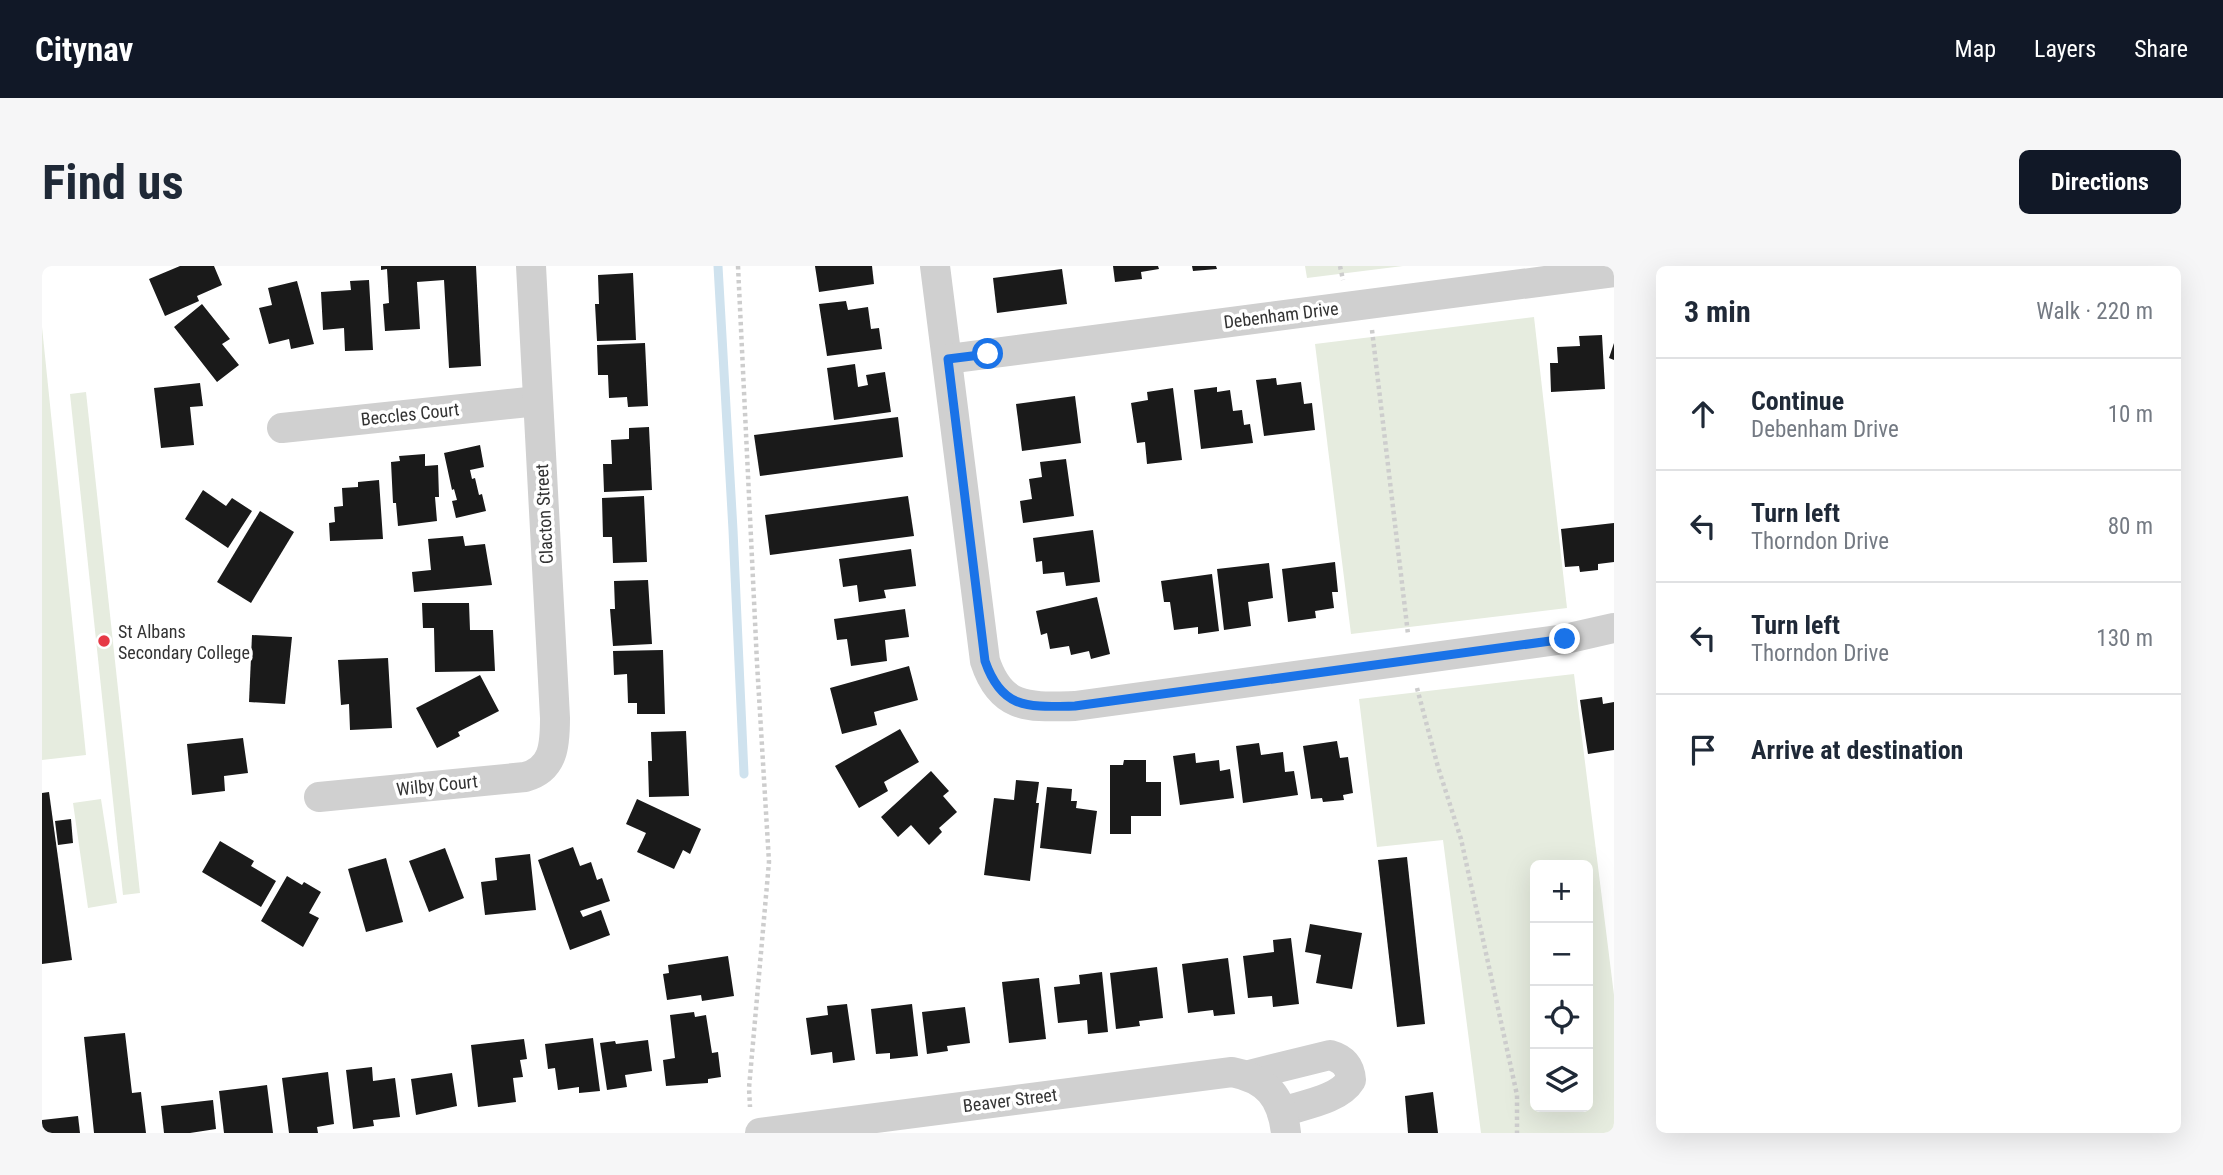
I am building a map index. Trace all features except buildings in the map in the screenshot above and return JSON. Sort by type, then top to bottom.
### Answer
[{"type":"street","name":"Clacton Street","points":[[531,266],[555,718],[555,739],[550,761]]},
{"type":"street","points":[[936,266],[985,661],[991,678],[1004,696],[1041,707],[1075,706],[1565,639],[1614,628]]},
{"type":"street","name":"Debenham Drive","points":[[948,359],[1614,272]]},
{"type":"street","name":"Beccles Court","points":[[282,428],[538,401]]},
{"type":"street","name":"Wilby Court","points":[[319,797],[525,777],[542,769],[550,761]]},
{"type":"street","name":"Beaver Street","points":[[755,1123],[937,1121],[1228,1072],[1254,1078],[1330,1055],[1347,1064],[1351,1080],[1348,1086],[1284,1122]]},
{"type":"street","points":[[1254,1078],[1266,1085],[1275,1097],[1284,1122]]},
{"type":"path","points":[[738,266],[769,862],[749,1088],[755,1123]]},
{"type":"path","points":[[1369,304],[1411,661],[1438,767],[1461,839],[1517,1095],[1517,1133]]},
{"type":"shaded area","points":[[1305,266],[1403,266],[1307,278]]},
{"type":"shaded area","points":[[1534,317],[1567,608],[1351,634],[1315,344]]},
{"type":"shaded area","points":[[42,327],[86,755],[42,760]]},
{"type":"shaded area","points":[[86,392],[140,893],[123,895],[70,394]]},
{"type":"shaded area","points":[[1574,674],[1614,995],[1614,1133],[1481,1133],[1443,840],[1377,847],[1359,699]]},
{"type":"shaded area","points":[[101,799],[117,903],[88,908],[73,803]]},
{"type":"waterway","points":[[718,266],[744,774]]},
{"type":"place","name":"St Albans Secondary College","points":[[104,641]]},
{"type":"route","points":[[988,354],[948,359],[985,661],[991,678],[1004,696],[1041,707],[1075,706],[1565,639]]}]
